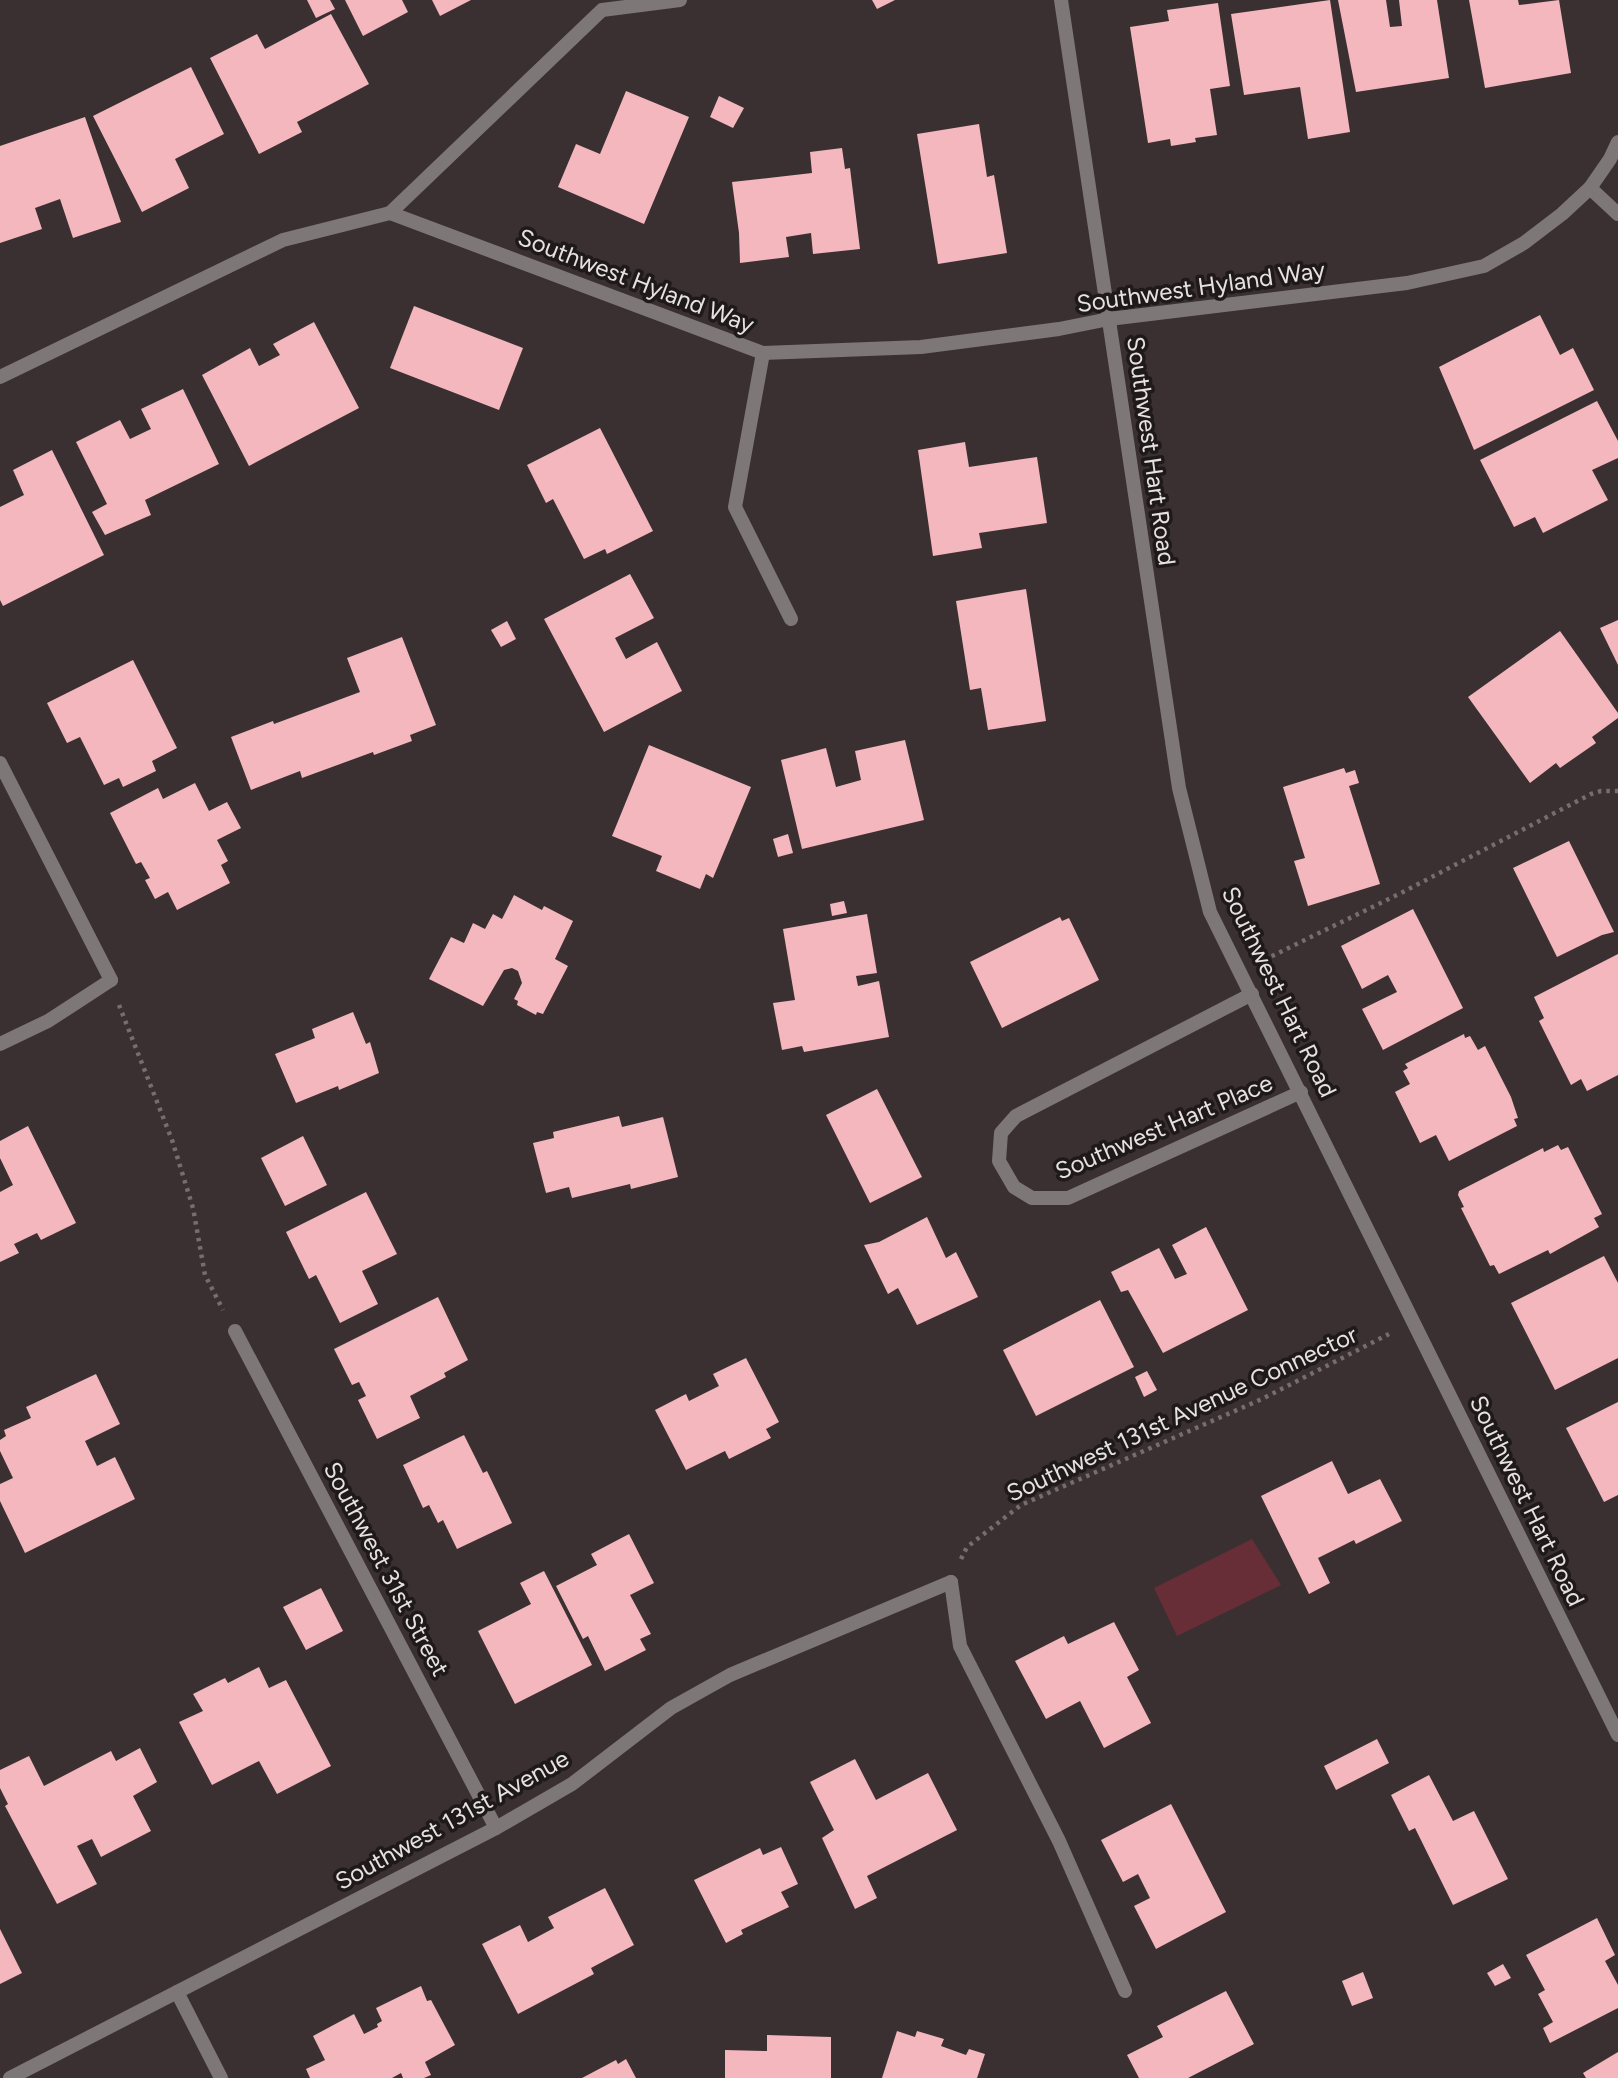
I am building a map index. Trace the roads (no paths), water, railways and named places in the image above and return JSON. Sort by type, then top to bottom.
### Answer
[{"type":"street","points":[[0,377],[283,240],[390,212],[602,10],[680,0]]},
{"type":"street","name":"Southwest Hart Road","points":[[1061,0],[1179,788],[1210,912],[1618,1735]]},
{"type":"street","name":"Southwest Hyland Way","points":[[390,212],[763,353],[921,347],[1059,329],[1109,319],[1407,283],[1484,265],[1524,243],[1562,214],[1590,188],[1618,142]]},
{"type":"street","points":[[1590,188],[1618,214]]},
{"type":"street","points":[[763,353],[735,507],[791,619]]},
{"type":"street","points":[[0,763],[111,980],[48,1021],[0,1044]]},
{"type":"street","name":"Southwest Hart Place","points":[[1252,994],[1016,1116],[1001,1133],[999,1161],[1014,1187],[1032,1198],[1068,1198],[1301,1092]]},
{"type":"street","name":"Southwest 31st Street","points":[[235,1331],[496,1828]]},
{"type":"street","name":"Southwest 131st Avenue","points":[[10,2078],[496,1828],[572,1784],[671,1708],[730,1675],[951,1582],[960,1646],[1059,1841],[1125,1991]]},
{"type":"street","points":[[177,1992],[221,2078]]}]
